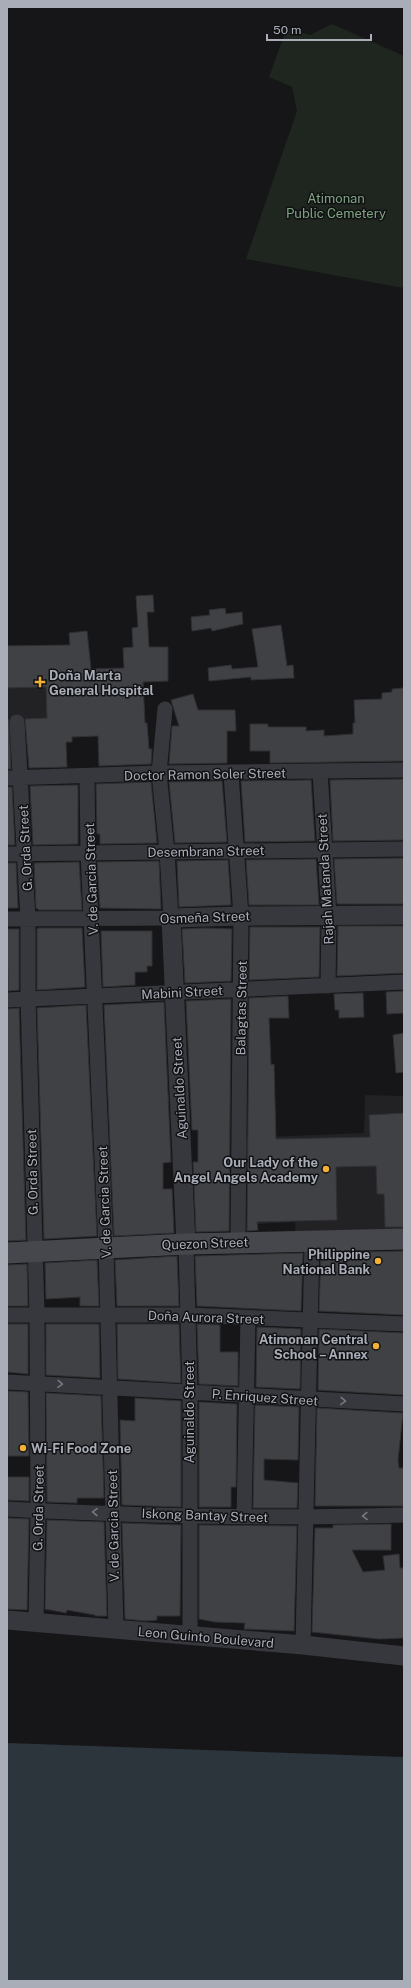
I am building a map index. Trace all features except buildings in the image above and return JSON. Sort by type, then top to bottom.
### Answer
[{"type":"main road","name":"Quezon Street","points":[[7,1253],[106,1247],[238,1242],[312,1242],[404,1239]]},
{"type":"street","name":"Aguinaldo Street","points":[[165,709],[159,773],[167,852],[171,918],[189,1315],[190,1636]]},
{"type":"street","name":"G. Orda Street","points":[[17,722],[14,777],[25,853],[28,919],[28,998],[34,1251],[37,1314],[38,1510],[36,1622]]},
{"type":"street","name":"Doctor Ramon Soler Street","points":[[14,777],[159,773],[231,774],[404,770]]},
{"type":"street","name":"Rajah Matanda Street","points":[[320,772],[329,915],[328,986]]},
{"type":"street","name":"Balagtas Street","points":[[231,774],[241,916],[238,1242]]},
{"type":"street","name":"V. de Garcia Street","points":[[88,776],[88,852],[111,1387],[112,1512],[116,1629]]},
{"type":"street","name":"Desembrana Street","points":[[7,854],[404,849]]},
{"type":"street","name":"Osmeña Street","points":[[7,919],[92,920],[241,916],[404,915]]},
{"type":"street","name":"Mabini Street","points":[[7,1000],[404,982]]},
{"type":"street","points":[[303,1645],[312,1242]]},
{"type":"street","name":"Doña Aurora Street","points":[[7,1315],[189,1315],[404,1324]]},
{"type":"street","points":[[244,1517],[248,1318]]},
{"type":"street","name":"P. Enriquez Street","points":[[7,1382],[247,1395],[309,1400],[404,1404]]},
{"type":"street","name":"Iskong Bantay Street","points":[[7,1509],[190,1516],[306,1518],[404,1515]]},
{"type":"street","name":"Leon Guinto Boulevard","points":[[7,1620],[303,1645],[404,1656]]},
{"type":"shaded area","name":"Doña Marta General Hospital","points":[[7,645],[72,645],[73,730],[28,719],[7,719]]},
{"type":"shaded area","name":"Our Lady of the Angel Angels Academy","points":[[365,1095],[404,1096],[404,1236],[296,1239],[295,1222],[257,1224],[255,1170],[242,1167],[241,1138],[364,1133]]},
{"type":"shaded area","points":[[7,1743],[404,1757],[404,1981],[7,1981]]},
{"type":"green space","name":"Atimonan Public Cemetery","points":[[332,24],[404,56],[404,288],[246,259],[297,111],[292,87],[269,77],[287,28],[310,35]]},
{"type":"place","name":"Doña Marta General Hospital","points":[[40,682]]},
{"type":"place","name":"Our Lady of the Angel Angels Academy","points":[[326,1169]]},
{"type":"place","name":"Philippine National Bank","points":[[378,1261]]},
{"type":"place","name":"Atimonan Central School – Annex","points":[[376,1346]]},
{"type":"place","name":"Wi-Fi Food Zone","points":[[23,1448]]}]
